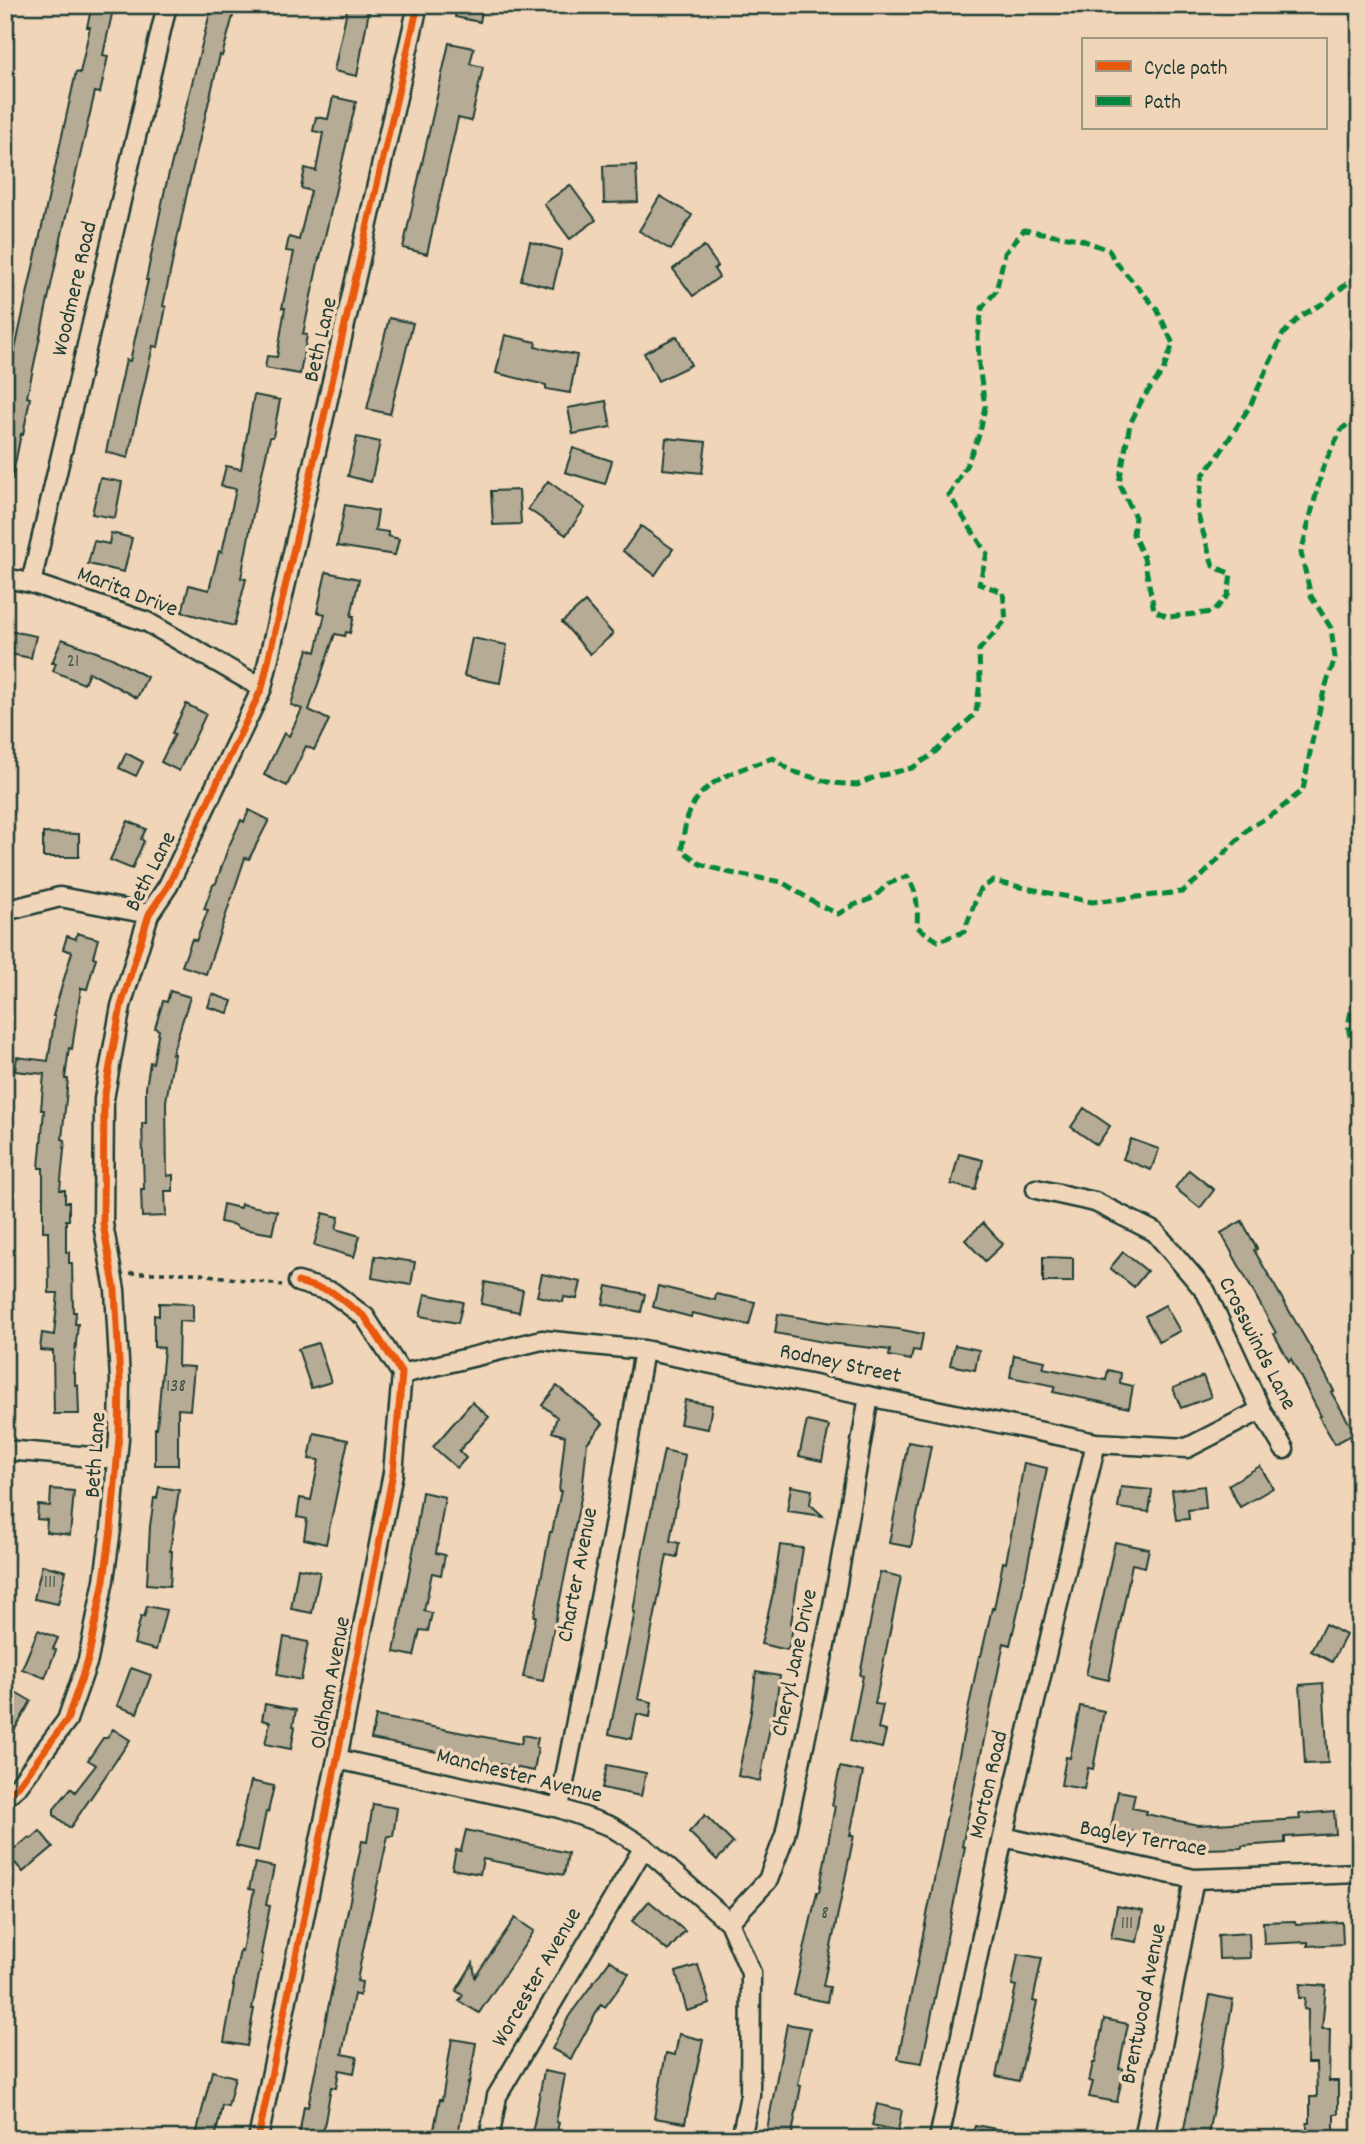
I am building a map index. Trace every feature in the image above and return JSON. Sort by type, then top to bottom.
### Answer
[{"type":"street","name":"Woodmere Road","points":[[31,583],[167,5]]},
{"type":"street","name":"Beth Lane","points":[[5,1797],[19,1785],[67,1720],[88,1660],[111,1529],[120,1380],[115,1290],[103,1224],[104,1099],[121,1006],[149,914],[168,886],[262,688],[418,5]]},
{"type":"street","name":"Marita Drive","points":[[5,578],[31,583],[147,622],[262,688]]},
{"type":"street","points":[[5,911],[60,897],[149,914]]},
{"type":"street","name":"Crosswinds Lane","points":[[1036,1189],[1095,1202],[1155,1232],[1206,1292],[1261,1410],[1284,1448]]},
{"type":"street","points":[[298,1282],[332,1292],[365,1317],[402,1374]]},
{"type":"street","name":"Rodney Street","points":[[402,1374],[542,1340],[644,1350],[1096,1443],[1186,1448],[1261,1410]]},
{"type":"street","name":"Charter Avenue","points":[[559,1808],[613,1532],[644,1350]]},
{"type":"street","name":"Oldham Avenue","points":[[258,2139],[393,1473],[402,1374]]},
{"type":"street","name":"Cheryl Jane Drive","points":[[729,1922],[768,1880],[785,1835],[832,1612],[869,1396]]},
{"type":"street","name":"Morton Road","points":[[939,2139],[1003,1837],[1096,1443]]},
{"type":"street","points":[[5,1450],[117,1459]]},
{"type":"street","name":"Manchester Avenue","points":[[337,1759],[559,1808],[610,1826],[644,1847],[729,1922],[751,1973],[750,2095],[741,2139]]},
{"type":"street","name":"Bagley Terrace","points":[[1003,1837],[1194,1879],[1360,1873]]},
{"type":"street","name":"Worcester Avenue","points":[[489,2139],[497,2096],[644,1847]]},
{"type":"street","name":"Brentwood Avenue","points":[[1144,2139],[1194,1879]]},
{"type":"path","points":[[112,1274],[193,1273],[279,1285],[298,1282]]},
{"type":"building","points":[[92,5],[114,5],[103,55],[108,56],[100,93],[95,92],[64,225],[27,397],[30,398],[23,435],[21,434],[12,479],[5,478],[5,400],[10,372],[76,72],[80,73]]},
{"type":"building","points":[[212,5],[236,5],[222,56],[220,55],[188,188],[163,306],[166,307],[158,347],[153,346],[128,458],[106,452],[126,360],[130,361],[165,189]]},
{"type":"building","points":[[348,5],[370,5],[357,76],[334,71]]},
{"type":"building","points":[[457,5],[483,5],[480,22],[455,17]]},
{"type":"building","points":[[449,43],[474,48],[470,64],[483,67],[471,121],[458,118],[427,254],[403,248]]},
{"type":"building","points":[[333,97],[356,102],[303,334],[307,335],[300,374],[265,368],[267,356],[277,357],[285,308],[282,308],[294,252],[286,251],[289,237],[299,240],[311,191],[301,188],[305,168],[316,171],[323,133],[313,131],[316,117],[328,119]]},
{"type":"building","points":[[636,165],[638,202],[604,203],[603,166]]},
{"type":"building","points":[[570,185],[596,220],[570,239],[544,204]]},
{"type":"building","points":[[660,196],[692,215],[671,250],[639,231]]},
{"type":"building","points":[[530,242],[562,250],[553,288],[521,280]]},
{"type":"building","points":[[704,246],[718,266],[714,269],[719,277],[693,296],[673,269]]},
{"type":"building","points":[[389,318],[413,323],[390,414],[367,409]]},
{"type":"building","points":[[505,335],[536,342],[535,347],[577,355],[570,393],[546,389],[546,385],[496,373]]},
{"type":"building","points":[[677,336],[691,365],[658,381],[644,353]]},
{"type":"building","points":[[254,395],[280,400],[253,514],[241,578],[246,579],[234,626],[182,612],[189,585],[209,590],[219,551],[222,552],[236,489],[221,486],[226,466],[241,469]]},
{"type":"building","points":[[606,401],[611,427],[573,434],[568,408]]},
{"type":"building","points":[[357,437],[380,442],[371,482],[348,476]]},
{"type":"building","points":[[666,438],[706,442],[702,473],[663,469]]},
{"type":"building","points":[[573,448],[612,461],[605,484],[565,472]]},
{"type":"building","points":[[100,478],[122,482],[115,518],[92,514]]},
{"type":"building","points":[[548,481],[585,508],[566,535],[528,509]]},
{"type":"building","points":[[519,490],[521,524],[493,525],[491,491]]},
{"type":"building","points":[[345,505],[378,511],[375,530],[388,532],[388,536],[399,539],[395,555],[337,546]]},
{"type":"building","points":[[641,526],[673,549],[655,575],[623,551]]},
{"type":"building","points":[[111,533],[132,538],[124,572],[88,564],[94,541],[109,544]]},
{"type":"building","points":[[326,572],[359,579],[351,616],[354,616],[350,633],[346,632],[345,636],[335,634],[309,710],[329,720],[314,750],[306,746],[287,786],[264,775],[284,733],[289,736],[302,709],[291,705],[308,649],[316,652],[325,614],[317,612]]},
{"type":"building","points":[[585,602],[613,634],[590,654],[562,622]]},
{"type":"building","points":[[5,630],[36,636],[31,658],[5,653]]},
{"type":"building","points":[[472,638],[507,645],[500,683],[464,676]]},
{"type":"building","points":[[62,639],[112,658],[147,677],[137,698],[89,672],[84,684],[53,671],[56,663],[52,663]]},
{"type":"building","points":[[186,704],[206,714],[179,771],[161,762]]},
{"type":"building","points":[[126,753],[143,762],[136,776],[119,768]]},
{"type":"building","points":[[249,810],[269,820],[249,859],[245,858],[206,974],[182,966],[192,939],[196,941],[208,910],[204,909],[228,848],[241,820],[244,822]]},
{"type":"building","points":[[128,821],[146,829],[132,869],[110,860]]},
{"type":"building","points":[[43,833],[79,834],[79,857],[43,857]]},
{"type":"building","points":[[77,933],[98,939],[93,957],[96,958],[87,989],[81,988],[72,1049],[69,1048],[62,1139],[65,1140],[60,1190],[65,1190],[65,1202],[69,1202],[66,1252],[69,1252],[69,1263],[72,1263],[73,1312],[76,1312],[75,1324],[78,1324],[73,1373],[75,1385],[78,1385],[79,1414],[54,1414],[53,1351],[40,1350],[42,1333],[54,1335],[58,1293],[49,1293],[48,1231],[43,1231],[43,1168],[39,1168],[44,1074],[15,1071],[17,1057],[48,1061],[53,1016],[72,952],[63,949],[67,936],[76,939]]},
{"type":"building","points":[[170,991],[190,997],[172,1054],[166,1101],[167,1176],[173,1175],[173,1191],[165,1191],[166,1216],[142,1217],[142,1123],[146,1123],[146,1088],[159,1030],[155,1028],[163,1001],[167,1002]]},
{"type":"building","points":[[212,994],[232,1001],[228,1013],[208,1007]]},
{"type":"building","points":[[1084,1108],[1110,1126],[1097,1145],[1071,1127]]},
{"type":"building","points":[[1131,1139],[1159,1149],[1151,1170],[1123,1159]]},
{"type":"building","points":[[959,1154],[983,1160],[975,1190],[951,1184]]},
{"type":"building","points":[[1189,1170],[1214,1190],[1200,1208],[1175,1188]]},
{"type":"building","points":[[223,1204],[240,1208],[241,1204],[277,1211],[272,1234],[220,1222]]},
{"type":"building","points":[[323,1213],[339,1217],[336,1229],[360,1236],[354,1257],[314,1245]]},
{"type":"building","points":[[1242,1221],[1257,1249],[1254,1250],[1320,1364],[1334,1391],[1331,1392],[1355,1433],[1335,1444],[1221,1233]]},
{"type":"building","points":[[983,1223],[1003,1244],[985,1261],[965,1240]]},
{"type":"building","points":[[1123,1252],[1147,1271],[1134,1287],[1110,1268]]},
{"type":"building","points":[[375,1256],[415,1262],[411,1285],[372,1278]]},
{"type":"building","points":[[1043,1257],[1073,1258],[1073,1282],[1043,1282]]},
{"type":"building","points":[[542,1274],[581,1282],[577,1299],[564,1297],[563,1302],[537,1296]]},
{"type":"building","points":[[485,1282],[523,1290],[519,1312],[481,1304]]},
{"type":"building","points":[[607,1286],[645,1294],[641,1312],[603,1304]]},
{"type":"building","points":[[658,1286],[715,1300],[716,1294],[755,1302],[749,1325],[692,1313],[691,1317],[653,1307]]},
{"type":"building","points":[[425,1294],[463,1302],[458,1323],[420,1316]]},
{"type":"building","points":[[159,1303],[193,1304],[193,1322],[179,1321],[178,1366],[194,1367],[190,1410],[178,1409],[178,1465],[155,1465],[155,1428],[164,1348],[154,1347],[154,1315],[159,1316]]},
{"type":"building","points":[[1165,1305],[1180,1331],[1159,1342],[1145,1316]]},
{"type":"building","points":[[778,1314],[923,1334],[920,1351],[913,1350],[911,1360],[889,1356],[890,1350],[828,1343],[775,1333]]},
{"type":"building","points":[[318,1343],[331,1382],[311,1388],[298,1349]]},
{"type":"building","points":[[955,1345],[979,1350],[975,1370],[950,1365]]},
{"type":"building","points":[[1014,1355],[1045,1361],[1043,1368],[1106,1380],[1108,1370],[1121,1373],[1120,1383],[1133,1386],[1129,1408],[1053,1392],[1055,1386],[1010,1377]]},
{"type":"building","points":[[1203,1376],[1211,1397],[1181,1408],[1173,1388]]},
{"type":"building","points":[[557,1386],[603,1424],[587,1443],[582,1493],[543,1681],[523,1677],[550,1532],[561,1491],[565,1436],[552,1432],[557,1417],[542,1405]]},
{"type":"building","points":[[685,1400],[712,1405],[708,1429],[680,1424]]},
{"type":"building","points":[[472,1402],[489,1417],[459,1451],[466,1458],[457,1468],[433,1447]]},
{"type":"building","points":[[807,1421],[829,1426],[822,1461],[799,1456]]},
{"type":"building","points":[[314,1433],[348,1440],[326,1544],[304,1539],[307,1519],[297,1517],[300,1498],[311,1500],[319,1460],[309,1459]]},
{"type":"building","points":[[908,1442],[931,1446],[911,1547],[889,1543]]},
{"type":"building","points":[[664,1450],[685,1455],[670,1541],[679,1543],[677,1557],[667,1555],[638,1699],[652,1702],[650,1717],[637,1714],[632,1739],[609,1734],[635,1612],[643,1551]]},
{"type":"building","points":[[1024,1463],[1047,1468],[1021,1598],[1010,1645],[1004,1643],[962,1846],[965,1847],[922,2063],[898,2059],[979,1656],[992,1608],[994,1609],[1003,1562],[1006,1563]]},
{"type":"building","points":[[1260,1466],[1273,1488],[1240,1507],[1228,1485]]},
{"type":"building","points":[[791,1486],[812,1490],[810,1504],[823,1516],[787,1511]]},
{"type":"building","points":[[1204,1486],[1206,1508],[1188,1510],[1189,1519],[1176,1520],[1172,1490]]},
{"type":"building","points":[[159,1487],[179,1490],[170,1551],[170,1586],[147,1584],[150,1526],[154,1498],[157,1498]]},
{"type":"building","points":[[1121,1487],[1152,1490],[1149,1512],[1118,1508]]},
{"type":"building","points":[[51,1489],[74,1491],[70,1535],[46,1532],[47,1520],[37,1519],[38,1505],[50,1506]]},
{"type":"building","points":[[422,1492],[445,1497],[436,1553],[445,1555],[441,1575],[432,1573],[424,1611],[432,1613],[428,1631],[420,1630],[414,1656],[394,1652]]},
{"type":"building","points":[[1115,1542],[1149,1549],[1145,1567],[1132,1564],[1109,1680],[1086,1675]]},
{"type":"building","points":[[780,1545],[803,1548],[788,1650],[761,1644],[773,1593]]},
{"type":"building","points":[[42,1565],[66,1571],[58,1604],[34,1599]]},
{"type":"building","points":[[298,1568],[320,1572],[312,1613],[291,1609]]},
{"type":"building","points":[[880,1572],[901,1577],[875,1704],[883,1705],[878,1729],[886,1731],[882,1748],[850,1741]]},
{"type":"building","points":[[147,1606],[166,1610],[156,1650],[134,1644],[141,1616],[144,1617]]},
{"type":"building","points":[[1325,1624],[1346,1635],[1332,1662],[1311,1651]]},
{"type":"building","points":[[38,1630],[58,1638],[45,1678],[22,1669]]},
{"type":"building","points":[[284,1637],[308,1642],[301,1680],[277,1675]]},
{"type":"building","points":[[131,1668],[151,1675],[137,1713],[117,1706]]},
{"type":"building","points":[[756,1672],[780,1676],[760,1781],[738,1776]]},
{"type":"building","points":[[1323,1683],[1328,1763],[1305,1764],[1300,1685]]},
{"type":"building","points":[[12,1690],[31,1701],[5,1747],[5,1702]]},
{"type":"building","points":[[265,1704],[296,1710],[291,1749],[265,1744],[270,1722],[262,1720]]},
{"type":"building","points":[[1080,1706],[1104,1711],[1093,1769],[1088,1768],[1084,1789],[1061,1785],[1066,1757],[1070,1758]]},
{"type":"building","points":[[376,1716],[521,1744],[523,1735],[538,1738],[534,1771],[371,1739]]},
{"type":"building","points":[[113,1729],[130,1740],[70,1828],[54,1815],[54,1809],[71,1788],[75,1792],[96,1765],[88,1760],[103,1738],[107,1738]]},
{"type":"building","points":[[607,1765],[646,1773],[641,1796],[602,1788]]},
{"type":"building","points":[[840,1767],[863,1772],[850,1835],[854,1835],[823,1986],[830,1987],[827,2002],[794,1995],[819,1892]]},
{"type":"building","points":[[251,1781],[274,1786],[258,1851],[236,1846]]},
{"type":"building","points":[[1118,1791],[1135,1794],[1132,1808],[1147,1811],[1146,1814],[1198,1825],[1300,1819],[1299,1814],[1334,1811],[1336,1834],[1285,1837],[1285,1843],[1242,1848],[1203,1849],[1111,1828]]},
{"type":"building","points":[[373,1804],[397,1808],[393,1836],[388,1836],[363,1950],[357,1981],[362,1982],[360,1996],[354,1994],[342,2054],[357,2057],[354,2073],[339,2070],[336,2088],[331,2087],[322,2139],[299,2136],[304,2106],[308,2107],[362,1841],[367,1842]]},
{"type":"building","points":[[705,1815],[733,1843],[717,1860],[689,1832]]},
{"type":"building","points":[[466,1830],[568,1853],[564,1875],[483,1859],[480,1874],[452,1869],[456,1850],[461,1851]]},
{"type":"building","points":[[40,1831],[53,1847],[23,1872],[8,1855]]},
{"type":"building","points":[[255,1863],[274,1867],[266,1905],[270,1906],[261,1954],[263,1955],[247,2046],[224,2042],[240,1950],[242,1951],[254,1890],[249,1889]]},
{"type":"building","points":[[649,1901],[685,1931],[668,1951],[632,1921]]},
{"type":"building","points":[[1117,1906],[1143,1911],[1137,1942],[1111,1938]]},
{"type":"building","points":[[515,1918],[534,1931],[479,2013],[459,2001],[463,1995],[456,1991],[473,1963],[475,1977]]},
{"type":"building","points":[[1295,1921],[1296,1924],[1342,1922],[1343,1944],[1264,1944],[1263,1922]]},
{"type":"building","points":[[1249,1933],[1250,1958],[1219,1959],[1218,1935]]},
{"type":"building","points":[[1018,1954],[1042,1958],[1033,2001],[1037,2002],[1019,2081],[996,2076],[1016,1986],[1012,1985]]},
{"type":"building","points":[[610,1960],[629,1974],[605,2007],[601,2004],[571,2059],[552,2049],[569,2016]]},
{"type":"building","points":[[698,1965],[710,2004],[687,2011],[676,1972]]},
{"type":"building","points":[[1300,1984],[1326,1986],[1322,2029],[1330,2029],[1329,2081],[1338,2081],[1338,2114],[1334,2114],[1334,2139],[1307,2139],[1310,2097],[1317,2097],[1316,2063],[1307,2063],[1308,2010],[1304,2009],[1305,1998],[1299,1998]]},
{"type":"building","points":[[1210,1995],[1233,2000],[1217,2088],[1207,2139],[1182,2139]]},
{"type":"building","points":[[1104,2019],[1128,2024],[1119,2068],[1124,2069],[1117,2102],[1089,2097],[1093,2082],[1089,2081]]},
{"type":"building","points":[[787,2024],[810,2028],[798,2085],[801,2086],[791,2139],[766,2135]]},
{"type":"building","points":[[679,2034],[703,2040],[685,2123],[654,2118],[666,2053],[675,2055]]},
{"type":"building","points":[[452,2039],[476,2043],[457,2139],[433,2134],[440,2099],[442,2100]]},
{"type":"building","points":[[212,2071],[235,2077],[228,2106],[222,2105],[215,2139],[195,2139]]},
{"type":"building","points":[[544,2071],[565,2075],[556,2122],[559,2123],[555,2139],[531,2139]]},
{"type":"building","points":[[877,2104],[902,2110],[898,2131],[872,2125]]},
{"type":"building","points":[[975,2125],[1013,2132],[1012,2139],[972,2139]]},
{"type":"marked path","points":[[1360,276],[1302,315],[1283,334],[1250,406],[1203,475],[1197,512],[1213,566],[1231,574],[1228,595],[1213,612],[1168,617],[1154,610],[1144,558],[1133,534],[1135,517],[1119,483],[1130,424],[1143,398],[1163,371],[1173,344],[1157,309],[1114,260],[1109,250],[1079,239],[1024,230],[1005,253],[996,291],[982,308],[978,337],[985,406],[980,433],[966,466],[949,495],[987,554],[979,584],[1003,592],[1006,620],[979,650],[980,682],[976,713],[932,755],[912,768],[875,777],[857,785],[832,783],[791,771],[773,758],[736,771],[721,778],[698,797],[690,811],[682,850],[700,864],[731,873],[782,882],[838,914],[873,898],[888,884],[907,876],[917,900],[917,927],[938,941],[964,932],[979,891],[992,881],[1092,902],[1182,892],[1203,875],[1249,828],[1275,813],[1303,790],[1324,691],[1335,658],[1331,628],[1311,596],[1301,553],[1323,467],[1342,429],[1360,414]]},
{"type":"marked path","points":[[1360,1001],[1353,1005],[1349,1029],[1351,1040],[1360,1050]]},
{"type":"cycle path","points":[[5,1797],[19,1785],[67,1720],[88,1660],[104,1580],[119,1438],[120,1380],[115,1290],[103,1224],[104,1099],[121,1006],[149,914],[168,886],[262,688],[418,5]]},
{"type":"cycle path","points":[[258,2139],[393,1473],[402,1374],[365,1317],[332,1292],[298,1282]]}]
